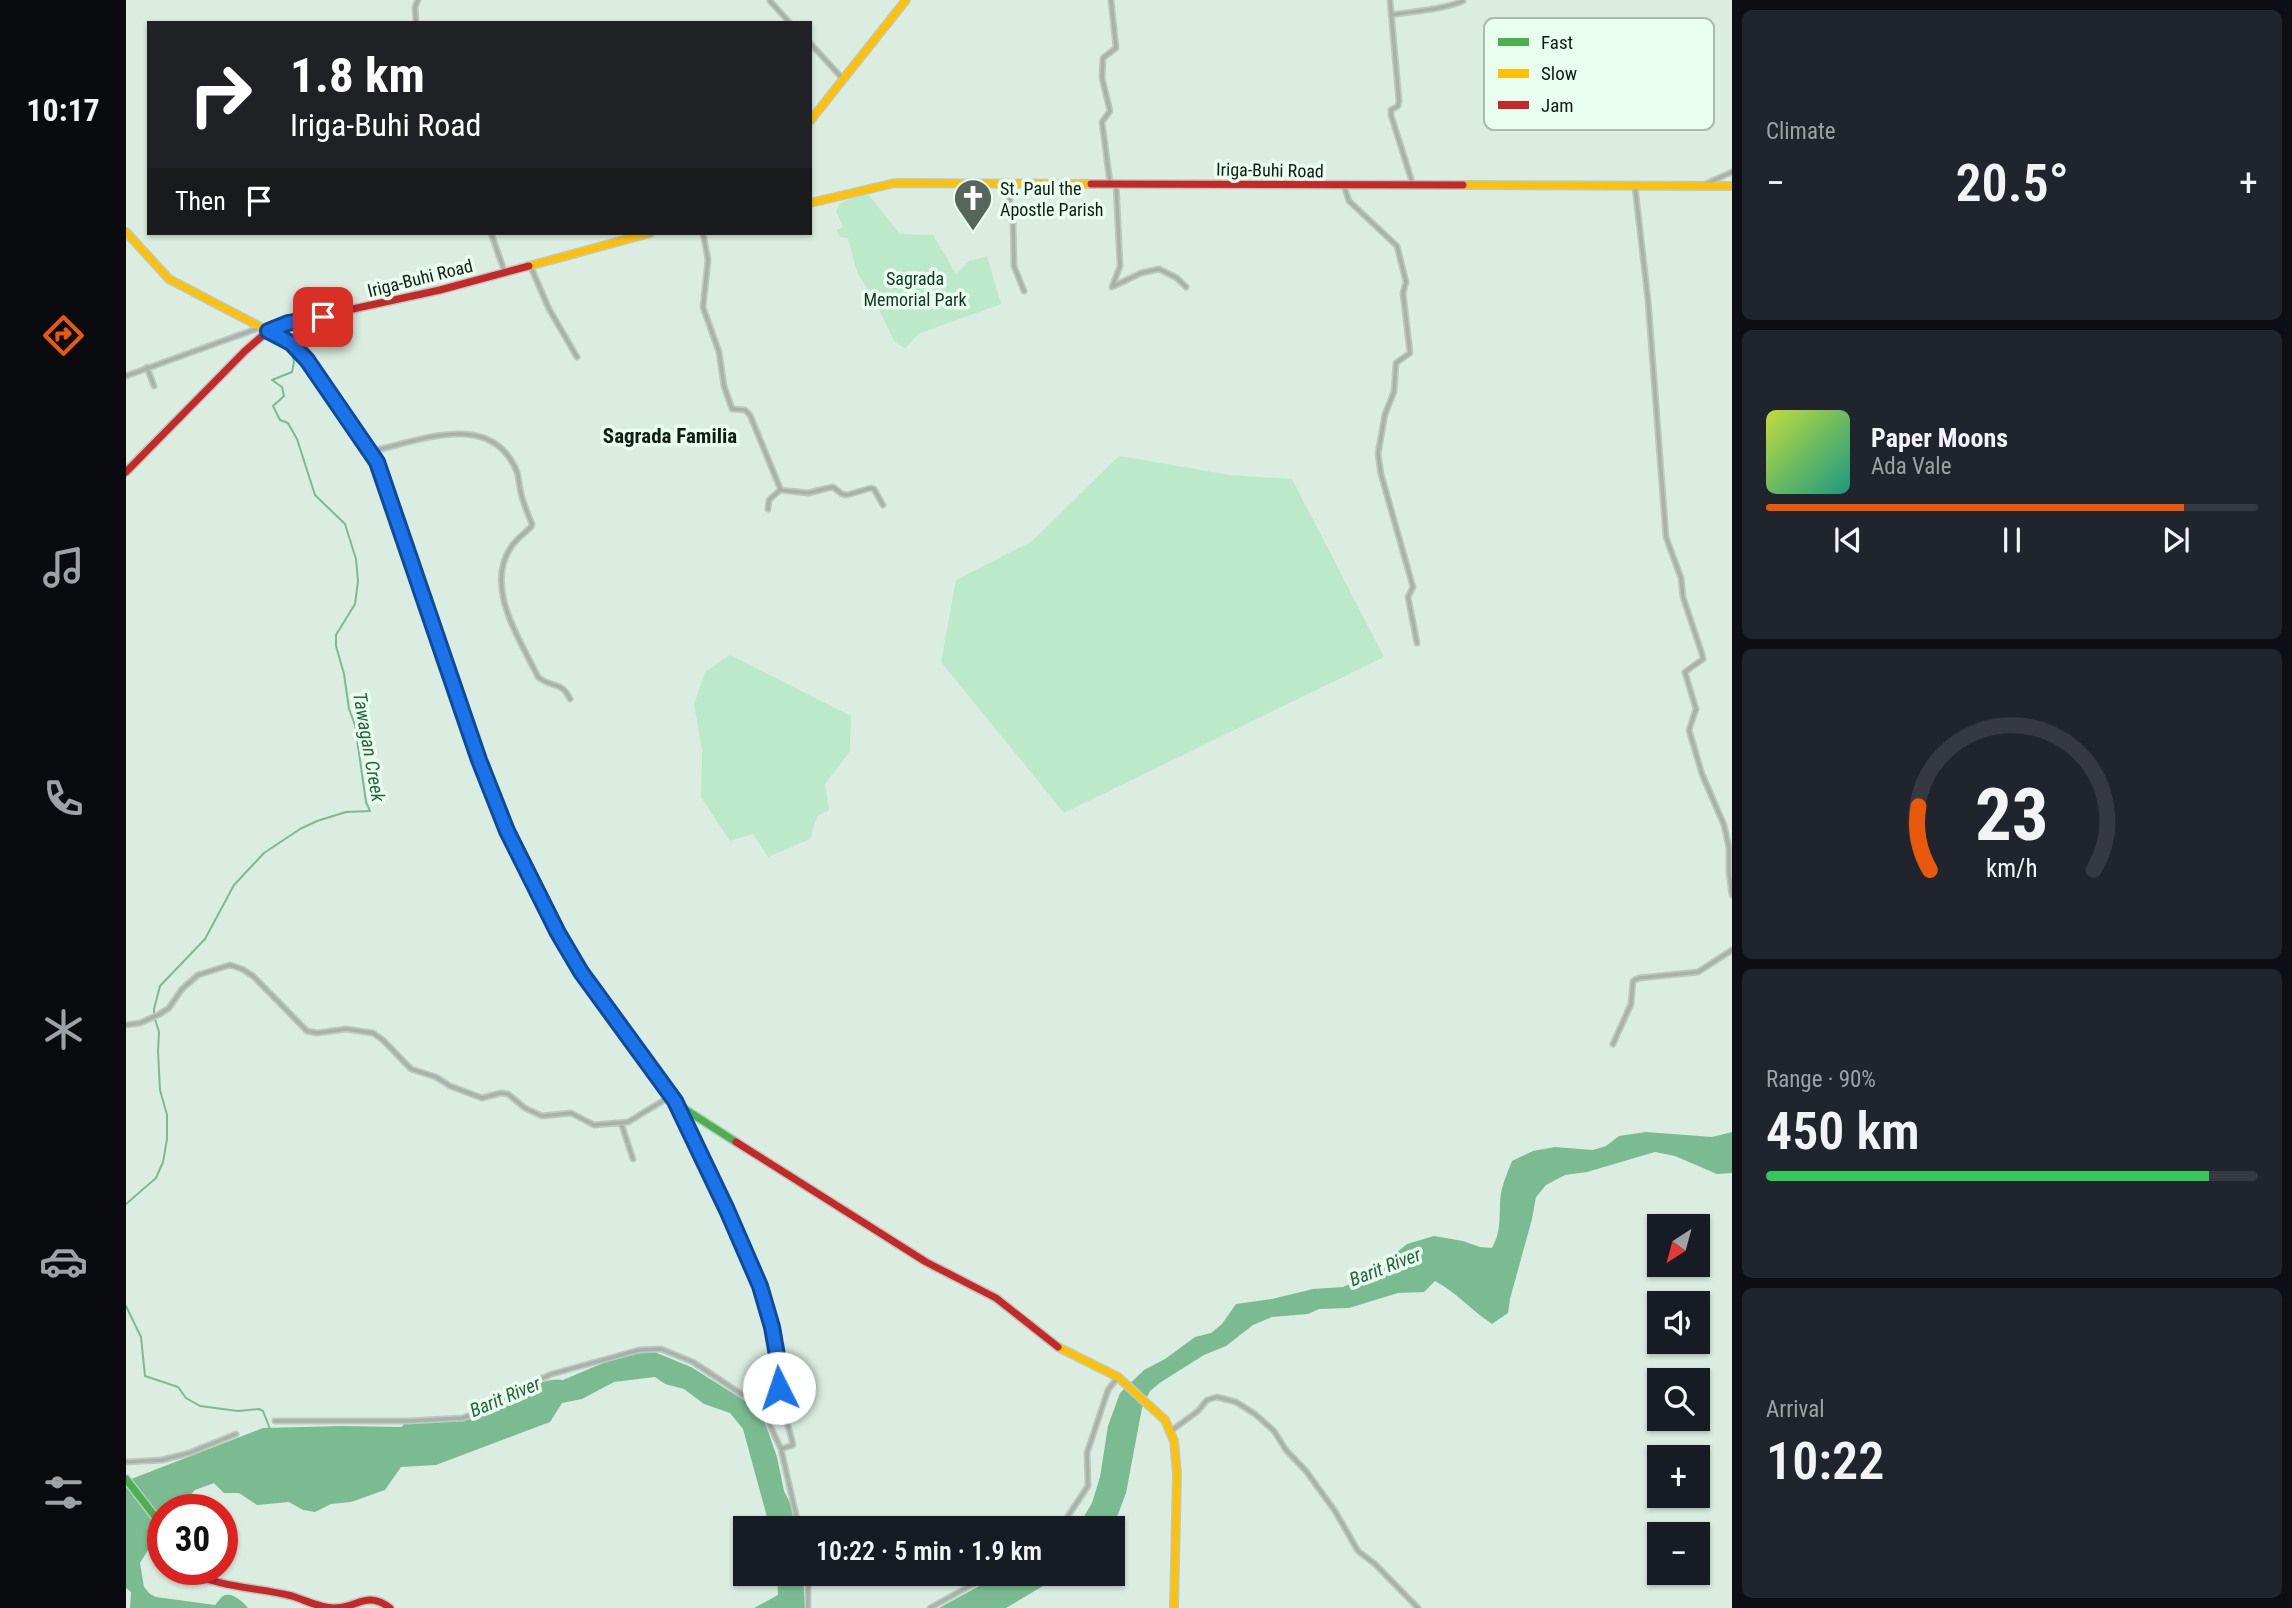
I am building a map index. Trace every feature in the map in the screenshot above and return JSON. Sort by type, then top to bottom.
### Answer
[{"type":"main road","points":[[812,118],[906,0]]},
{"type":"main road","name":"Iriga-Buhi Road","points":[[812,203],[895,183],[1732,187]]},
{"type":"main road","points":[[126,232],[169,279],[291,343],[307,360],[372,451],[385,480],[479,760],[507,831],[558,933],[581,972],[673,1098],[881,1235],[996,1298],[1063,1351],[1118,1377],[1165,1420],[1171,1431],[1177,1474],[1174,1608]]},
{"type":"main road","name":"Iriga-Buhi Road","points":[[126,472],[265,329],[440,290],[642,235]]},
{"type":"main road","points":[[126,1479],[147,1506]]},
{"type":"main road","points":[[231,1585],[322,1606],[342,1607],[372,1599],[390,1608]]},
{"type":"street","points":[[416,21],[415,7],[418,0]]},
{"type":"street","points":[[1111,0],[1116,48],[1103,58],[1102,78],[1110,111],[1102,122],[1113,183],[1120,260],[1112,287],[1141,273],[1159,269],[1177,278],[1186,287]]},
{"type":"street","points":[[1390,0],[1399,101],[1398,106],[1391,110],[1391,115],[1414,187]]},
{"type":"street","points":[[770,1],[788,21]]},
{"type":"street","points":[[1391,15],[1430,8],[1447,8],[1463,1]]},
{"type":"street","points":[[812,45],[842,78]]},
{"type":"street","points":[[1701,186],[1732,172]]},
{"type":"street","points":[[1006,182],[1013,220],[1014,266],[1024,291]]},
{"type":"street","points":[[1344,186],[1352,205],[1395,242],[1406,282],[1403,293],[1410,353],[1396,363],[1394,392],[1385,414],[1378,454],[1381,474],[1413,587],[1408,597],[1417,643]]},
{"type":"street","points":[[1635,187],[1652,338],[1666,537],[1681,578],[1683,597],[1703,659],[1685,672],[1696,709],[1689,730],[1702,775],[1724,825],[1729,848],[1728,872],[1732,895]]},
{"type":"street","points":[[492,235],[505,273]]},
{"type":"street","points":[[703,235],[708,260],[703,307],[719,352],[724,386],[732,409],[745,410],[750,415],[768,454],[780,491]]},
{"type":"street","points":[[530,265],[550,309],[577,357]]},
{"type":"street","points":[[126,376],[265,329]]},
{"type":"street","points":[[147,367],[154,386]]},
{"type":"street","points":[[372,451],[451,433],[467,433],[490,440],[507,455],[516,471],[521,496],[532,524],[511,546],[500,575],[508,616],[538,677],[542,681],[562,687],[570,699]]},
{"type":"street","points":[[768,509],[769,500],[780,491],[808,493],[833,488],[842,495],[874,489],[883,505]]},
{"type":"street","points":[[1613,1044],[1631,1004],[1633,981],[1639,978],[1698,972],[1732,950]]},
{"type":"street","points":[[126,1025],[152,1018],[169,1008],[182,989],[198,975],[221,966],[232,965],[253,976],[309,1032],[346,1029],[373,1033],[409,1068],[482,1098],[505,1093],[542,1116],[571,1114],[594,1125],[628,1122],[673,1098],[760,1286],[772,1327],[779,1388],[793,1445],[781,1449]]},
{"type":"street","points":[[621,1123],[633,1159]]},
{"type":"street","points":[[275,1421],[463,1418],[491,1408],[524,1387],[552,1374],[639,1350],[661,1349],[693,1362],[758,1405],[781,1449],[796,1516]]},
{"type":"street","points":[[1068,1516],[1088,1486],[1087,1453],[1108,1390],[1118,1377]]},
{"type":"street","points":[[1171,1431],[1208,1400],[1217,1397],[1236,1402],[1255,1414],[1274,1431],[1306,1471],[1359,1551],[1418,1608]]},
{"type":"street","points":[[126,1462],[162,1460],[189,1453],[236,1434]]},
{"type":"street","points":[[808,1586],[808,1608]]},
{"type":"street","points":[[930,1608],[970,1586]]},
{"type":"green space","name":"Sagrada Memorial Park","points":[[867,193],[900,234],[933,235],[956,274],[969,261],[987,256],[1001,304],[918,334],[905,349],[894,341],[874,299],[857,272],[848,238],[840,237],[836,230],[843,227],[836,211],[841,202]]},
{"type":"green space","points":[[1119,456],[1230,475],[1292,479],[1384,657],[1064,813],[941,662],[956,580],[1031,542]]},
{"type":"green space","points":[[730,655],[851,716],[850,751],[825,784],[829,810],[817,816],[810,839],[768,857],[753,834],[730,841],[701,797],[702,750],[694,704],[705,672]]},
{"type":"water","name":"Barit River","points":[[1646,1132],[1712,1137],[1732,1132],[1732,1173],[1717,1174],[1675,1156],[1655,1152],[1587,1172],[1565,1175],[1546,1185],[1536,1197],[1508,1313],[1492,1324],[1435,1281],[1424,1292],[1398,1293],[1349,1308],[1319,1309],[1308,1314],[1272,1317],[1253,1325],[1226,1346],[1204,1355],[1150,1391],[1142,1408],[1126,1493],[1117,1516],[1084,1516],[1092,1503],[1100,1477],[1108,1426],[1120,1393],[1144,1370],[1165,1359],[1195,1337],[1211,1333],[1222,1324],[1236,1304],[1313,1289],[1343,1287],[1370,1275],[1407,1244],[1434,1236],[1492,1248],[1499,1227],[1501,1193],[1512,1161],[1533,1151],[1555,1147],[1593,1150],[1606,1146],[1619,1136]]},
{"type":"water","points":[[652,1351],[691,1367],[750,1404],[763,1417],[793,1516],[767,1516],[743,1429],[730,1413],[704,1404],[684,1389],[665,1384],[655,1377],[614,1382],[582,1399],[562,1403],[550,1422],[436,1465],[401,1467],[385,1490],[351,1502],[331,1504],[315,1512],[303,1510],[289,1502],[257,1505],[239,1493],[224,1493],[214,1483],[191,1494],[147,1494],[147,1552],[140,1563],[144,1587],[150,1594],[215,1605],[223,1596],[230,1595],[248,1608],[130,1608],[131,1592],[126,1588],[126,1481],[263,1428],[402,1427],[404,1423],[470,1418],[489,1411],[542,1382],[563,1380],[615,1358]]},
{"type":"water","points":[[778,1586],[804,1586],[805,1608],[754,1608],[778,1595]]},
{"type":"water","points":[[979,1586],[1043,1586],[1006,1608],[939,1608]]},
{"type":"waterway","name":"Tawagan Creek","points":[[126,1204],[156,1178],[163,1162],[167,1139],[167,1115],[160,1090],[159,1032],[154,1016],[160,986],[205,939],[234,885],[264,853],[317,821],[346,812],[370,811],[366,802],[355,725],[336,646],[336,635],[355,604],[358,581],[356,559],[345,524],[315,495],[297,439],[288,423],[280,420],[273,406],[284,396],[282,387],[272,380],[292,372],[292,350]]},
{"type":"waterway","name":"Tawagan Creek","points":[[126,1306],[141,1337],[145,1376],[178,1387],[186,1398],[200,1406],[238,1411],[259,1409],[263,1411],[270,1429]]},
{"type":"traffic: fast","points":[[449,671],[484,772],[511,839],[541,904],[559,935],[671,1096],[683,1108],[736,1142]]},
{"type":"traffic: fast","points":[[126,1479],[147,1506]]},
{"type":"traffic: slow","points":[[812,118],[906,0]]},
{"type":"traffic: slow","points":[[812,203],[895,183],[1091,184]]},
{"type":"traffic: slow","points":[[1463,185],[1732,186]]},
{"type":"traffic: slow","points":[[126,232],[169,279],[291,343],[317,373],[372,451],[385,479],[449,671]]},
{"type":"traffic: slow","points":[[529,266],[643,235]]},
{"type":"traffic: slow","points":[[1058,1347],[1118,1377],[1165,1420],[1174,1441],[1177,1474],[1174,1608]]},
{"type":"traffic: jam","points":[[1091,184],[1463,185]]},
{"type":"traffic: jam","points":[[126,472],[268,331],[288,323],[440,290],[529,266]]},
{"type":"traffic: jam","points":[[736,1142],[926,1262],[996,1298],[1058,1347]]},
{"type":"traffic: jam","points":[[234,1585],[292,1596],[323,1607],[342,1607],[374,1600],[390,1608]]},
{"type":"place","name":"St. Paul the Apostle Parish","points":[[973,232]]},
{"type":"district","name":"Sagrada Familia","points":[[670,436]]},
{"type":"route","points":[[323,317],[288,323],[268,331],[291,343],[307,360],[372,451],[385,480],[479,760],[507,831],[537,893],[581,972],[675,1101],[760,1286],[772,1327],[779,1388]]}]
